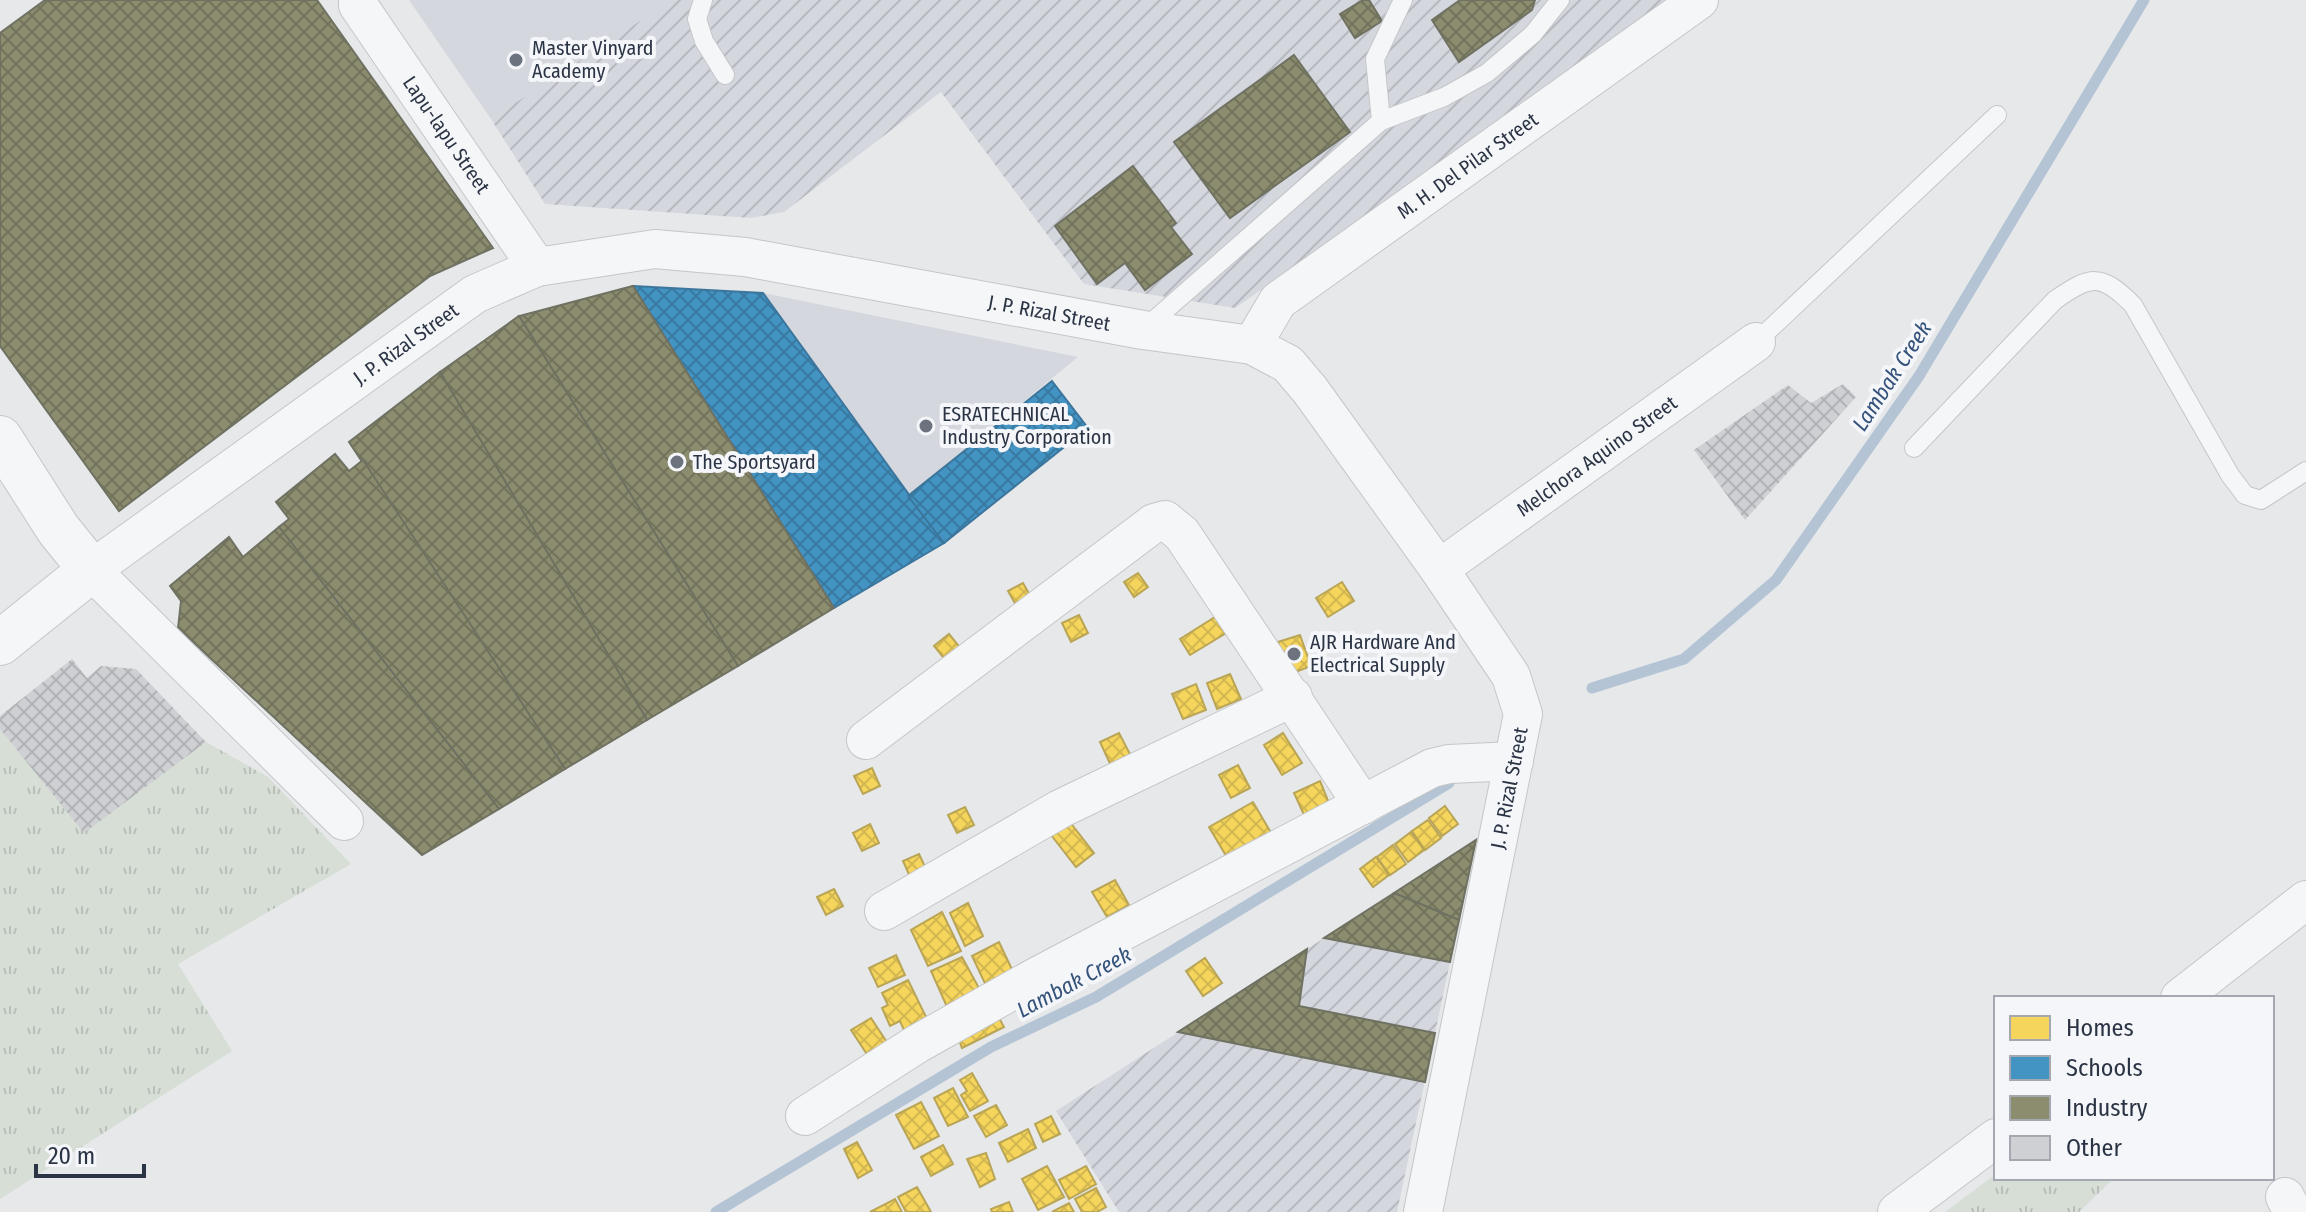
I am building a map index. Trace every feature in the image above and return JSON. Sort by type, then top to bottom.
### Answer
[{"type":"street","name":"Lapu-lapu Street","points":[[358,0],[367,19],[537,267]]},
{"type":"street","name":"M. H. Del Pilar Street","points":[[1252,345],[1278,301],[1699,0]]},
{"type":"street","name":"J. P. Rizal Street","points":[[0,643],[91,570],[475,294],[537,267],[655,249],[745,257],[1143,330],[1252,345],[1288,364],[1310,390],[1439,569],[1511,676],[1523,714],[1423,1212]]},
{"type":"street","name":"Melchora Aquino Street","points":[[1439,569],[1756,342]]},
{"type":"street","points":[[0,438],[58,529],[91,570],[344,821]]},
{"type":"street","points":[[866,740],[1154,523],[1165,520],[1182,534],[1363,805]]},
{"type":"street","points":[[884,911],[1060,809],[1293,697]]},
{"type":"street","points":[[805,1116],[917,1044],[1036,977],[1432,768],[1449,764],[1514,761]]},
{"type":"street","points":[[2183,996],[2306,900]]},
{"type":"street","points":[[1897,1212],[1994,1139]]},
{"type":"lane","points":[[703,0],[697,19],[704,41],[725,75]]},
{"type":"lane","points":[[1381,121],[1375,59],[1403,0]]},
{"type":"lane","points":[[1143,330],[1381,121],[1444,97],[1487,73],[1533,34],[1560,0]]},
{"type":"lane","points":[[1756,342],[1997,115]]},
{"type":"lane","points":[[1914,448],[2055,300],[2080,283],[2098,280],[2115,287],[2133,305],[2230,475],[2245,495],[2261,500],[2306,471]]},
{"type":"shaded area","name":"Master Vinyard Academy","points":[[409,0],[672,0],[673,1],[491,119]]},
{"type":"shaded area","points":[[672,0],[1679,0],[1235,308],[1084,284],[941,92],[784,212],[751,218],[545,204],[491,119]]},
{"type":"shaded area","name":"ESRATECHNICAL Industry Corporation","points":[[763,293],[1078,357],[908,496]]},
{"type":"shaded area","points":[[1476,840],[1397,1212],[1119,1212],[1056,1111]]},
{"type":"green space","points":[[0,729],[84,832],[206,742],[268,777],[351,864],[178,964],[232,1051],[0,1199]]},
{"type":"green space","points":[[1994,1175],[1994,1180],[2112,1180],[2079,1212],[1945,1212]]},
{"type":"building: Homes","points":[[1138,573],[1148,587],[1134,597],[1124,582]]},
{"type":"building: Homes","points":[[1342,582],[1354,601],[1328,617],[1316,598]]},
{"type":"building: Homes","points":[[1023,583],[1032,599],[1017,607],[1008,591]]},
{"type":"building: Homes","points":[[1223,612],[1233,629],[1190,655],[1180,639]]},
{"type":"building: Homes","points":[[1079,615],[1088,633],[1071,642],[1062,623]]},
{"type":"building: Homes","points":[[949,634],[962,650],[947,662],[934,646]]},
{"type":"building: Homes","name":"AJR Hardware And Electrical Supply","points":[[1300,635],[1311,666],[1288,675],[1278,642]]},
{"type":"building: Homes","points":[[1230,674],[1241,699],[1217,709],[1207,683]]},
{"type":"building: Homes","points":[[1196,684],[1206,710],[1183,719],[1172,694]]},
{"type":"building: Homes","points":[[1119,733],[1132,758],[1112,768],[1100,742]]},
{"type":"building: Homes","points":[[1283,733],[1302,763],[1282,775],[1264,745]]},
{"type":"building: Homes","points":[[1238,765],[1250,788],[1231,798],[1219,775]]},
{"type":"building: Homes","points":[[872,768],[880,786],[863,794],[854,776]]},
{"type":"building: Homes","points":[[1320,781],[1329,803],[1305,817],[1294,793]]},
{"type":"building: Homes","points":[[1253,802],[1274,838],[1231,864],[1209,827]]},
{"type":"building: Homes","points":[[1445,806],[1458,824],[1442,836],[1429,818]]},
{"type":"building: Homes","points":[[965,807],[974,825],[957,833],[948,815]]},
{"type":"building: Homes","points":[[1066,817],[1094,853],[1076,867],[1048,831]]},
{"type":"building: Homes","points":[[1428,820],[1441,838],[1425,850],[1412,831]]},
{"type":"building: Homes","points":[[870,824],[879,843],[862,851],[853,833]]},
{"type":"building: Homes","points":[[1411,832],[1424,850],[1408,862],[1395,844]]},
{"type":"building: Homes","points":[[1393,845],[1406,864],[1390,875],[1377,857]]},
{"type":"building: Homes","points":[[919,854],[927,871],[911,879],[903,861]]},
{"type":"building: Homes","points":[[1376,857],[1389,875],[1373,887],[1360,869]]},
{"type":"building: Homes","points":[[1115,880],[1129,905],[1107,917],[1092,892]]},
{"type":"building: Homes","points":[[834,889],[843,906],[826,915],[817,897]]},
{"type":"building: Homes","points":[[968,903],[983,936],[965,946],[950,913]]},
{"type":"building: Homes","points":[[942,912],[961,951],[928,966],[911,930]]},
{"type":"building: Homes","points":[[999,942],[1017,980],[990,994],[972,956]]},
{"type":"building: Homes","points":[[896,955],[905,975],[878,987],[869,968]]},
{"type":"building: Homes","points":[[962,957],[980,990],[947,1007],[931,971]]},
{"type":"building: Homes","points":[[1205,958],[1222,983],[1203,996],[1186,971]]},
{"type":"building: Homes","points":[[908,980],[927,1019],[904,1030],[900,1021],[890,1026],[882,1008],[888,1005],[882,993]]},
{"type":"building: Homes","points":[[993,1007],[1004,1027],[962,1048],[955,1029]]},
{"type":"building: Homes","points":[[871,1018],[892,1050],[872,1062],[851,1030]]},
{"type":"building: Homes","points":[[972,1073],[988,1101],[970,1111],[961,1095],[967,1091],[960,1080]]},
{"type":"building: Homes","points":[[953,1088],[968,1117],[948,1126],[934,1098]]},
{"type":"building: Homes","points":[[921,1102],[939,1136],[914,1149],[896,1115]]},
{"type":"building: Homes","points":[[996,1105],[1007,1125],[986,1137],[974,1116]]},
{"type":"building: Homes","points":[[1051,1116],[1060,1134],[1043,1142],[1035,1124]]},
{"type":"building: Homes","points":[[1028,1129],[1036,1148],[1008,1162],[999,1143]]},
{"type":"building: Homes","points":[[857,1142],[872,1170],[858,1178],[844,1149]]},
{"type":"building: Homes","points":[[943,1145],[953,1164],[931,1176],[921,1157]]},
{"type":"building: Homes","points":[[986,1153],[995,1179],[980,1187],[967,1159]]},
{"type":"building: Homes","points":[[1047,1166],[1064,1197],[1038,1210],[1022,1179]]},
{"type":"building: Homes","points":[[1086,1166],[1096,1184],[1069,1199],[1059,1180]]},
{"type":"building: Homes","points":[[917,1187],[931,1212],[906,1212],[898,1197]]},
{"type":"building: Homes","points":[[1096,1188],[1106,1207],[1097,1212],[1082,1212],[1075,1199]]},
{"type":"building: Homes","points":[[895,1199],[902,1212],[870,1212]]},
{"type":"building: Homes","points":[[1009,1202],[1013,1212],[992,1212],[991,1209]]},
{"type":"building: Homes","points":[[1069,1203],[1074,1212],[1052,1212]]},
{"type":"building: Schools","points":[[633,286],[763,293],[944,543],[834,608]]},
{"type":"building: Schools","points":[[1052,381],[1088,428],[944,543],[908,496]]},
{"type":"building: Industry","points":[[45,0],[317,0],[493,248],[430,276],[119,511],[0,346],[0,33]]},
{"type":"building: Industry","points":[[1363,0],[1369,0],[1382,21],[1355,38],[1340,14]]},
{"type":"building: Industry","points":[[1460,0],[1535,0],[1532,10],[1459,62],[1432,20]]},
{"type":"building: Industry","points":[[1294,55],[1350,132],[1230,218],[1174,142]]},
{"type":"building: Industry","points":[[1133,166],[1176,223],[1171,227],[1192,254],[1145,290],[1125,263],[1097,284],[1055,226]]},
{"type":"building: Industry","name":"The Sportsyard","points":[[633,286],[834,608],[738,666],[519,316]]},
{"type":"building: Industry","points":[[519,316],[738,666],[647,720],[440,372]]},
{"type":"building: Industry","points":[[440,372],[647,720],[565,769],[349,442]]},
{"type":"building: Industry","points":[[335,454],[349,471],[363,460],[565,769],[499,809],[279,527],[289,519],[276,502]]},
{"type":"building: Industry","points":[[279,527],[499,809],[422,855],[178,628],[181,601],[170,586],[229,537],[243,557]]},
{"type":"building: Industry","points":[[1476,840],[1459,920],[1394,893]]},
{"type":"building: Industry","points":[[1394,893],[1459,920],[1450,962],[1324,938]]},
{"type":"building: Industry","points":[[1307,949],[1299,1006],[1435,1033],[1425,1082],[1178,1032]]},
{"type":"building: Other","points":[[1843,384],[1856,397],[1745,520],[1694,450],[1788,385],[1811,403]]},
{"type":"building: Other","points":[[72,659],[87,678],[101,666],[136,669],[206,742],[84,833],[0,729],[0,716]]},
{"type":"waterway","name":"Lambak Creek","points":[[1592,688],[1684,659],[1776,580],[1919,376],[2144,0]]},
{"type":"waterway","name":"Lambak Creek","points":[[716,1212],[991,1047],[1096,997],[1449,783]]},
{"type":"place","name":"Master Vinyard Academy","points":[[516,60]]},
{"type":"place","name":"ESRATECHNICAL Industry Corporation","points":[[926,426]]},
{"type":"place","name":"The Sportsyard","points":[[677,462]]},
{"type":"place","name":"AJR Hardware And Electrical Supply","points":[[1294,654]]}]
